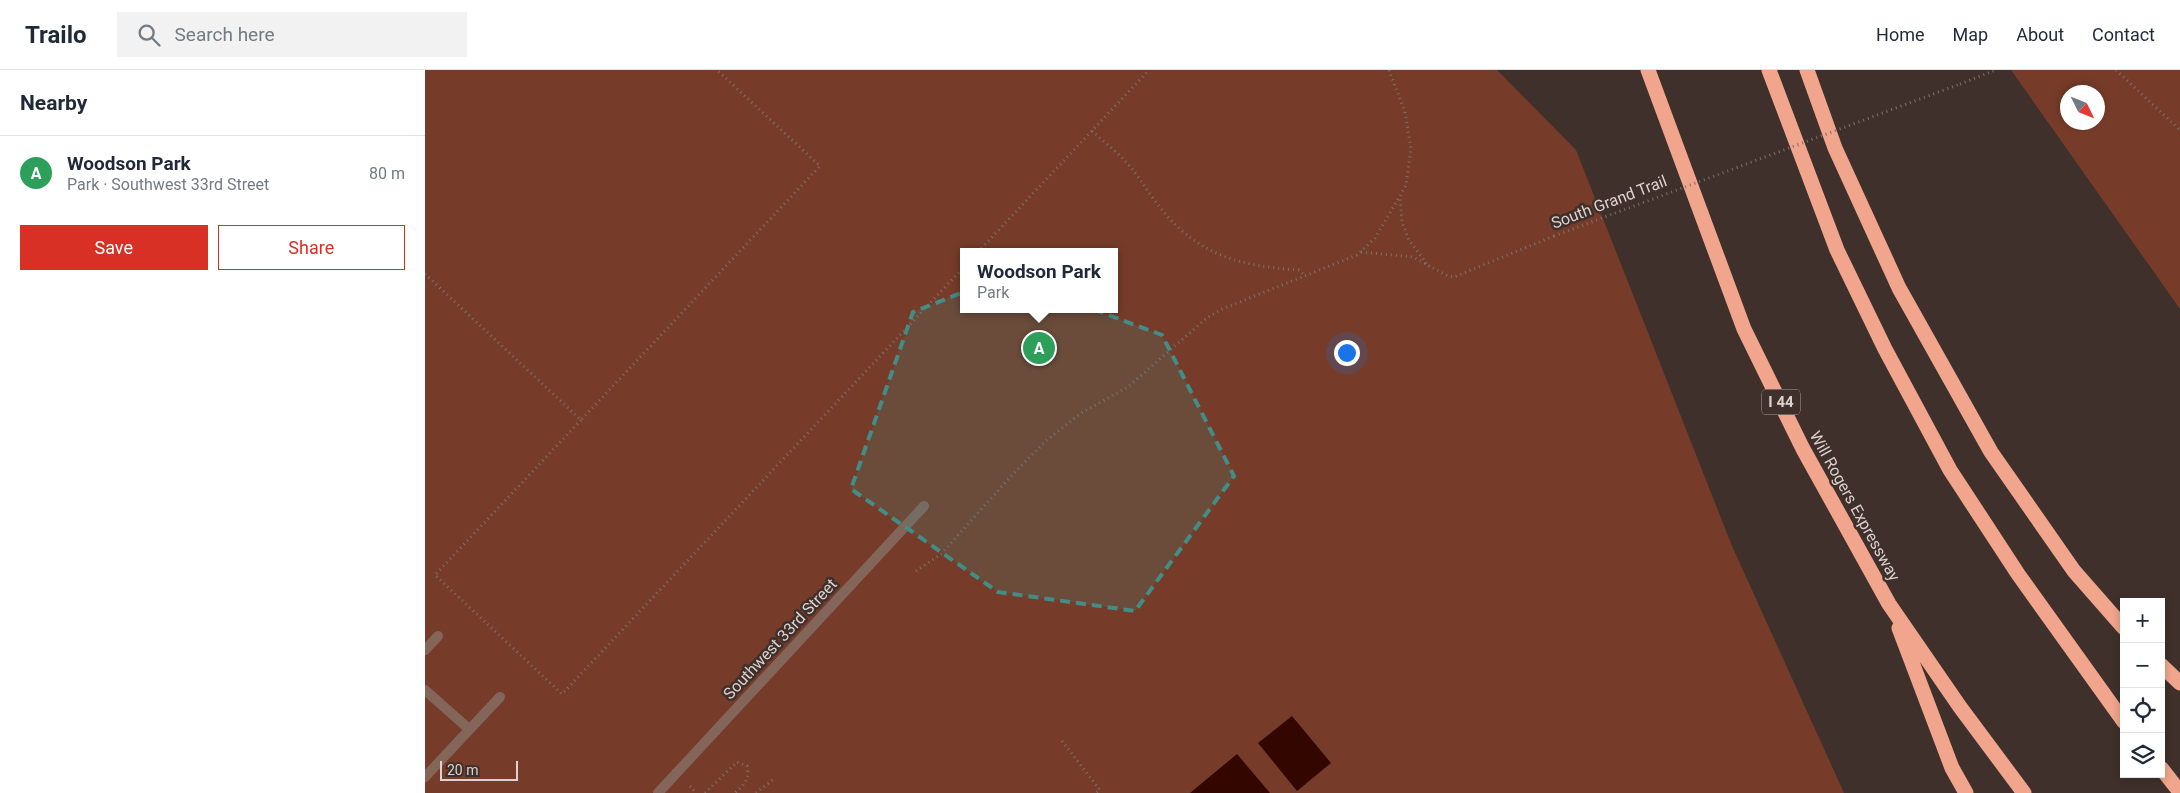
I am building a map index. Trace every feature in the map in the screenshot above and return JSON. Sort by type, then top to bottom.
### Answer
[{"type":"highway","name":"Will Rogers Expressway","points":[[1648,70],[1744,329],[1803,449],[1889,604],[1960,707],[2024,793]]},
{"type":"highway","points":[[1769,70],[1837,250],[1885,349],[1951,470],[2018,574],[2120,716]]},
{"type":"highway","points":[[1807,70],[1835,148],[1899,288],[1986,443],[2020,496],[2074,571],[2120,623]]},
{"type":"highway","points":[[1889,604],[1953,768],[1966,793]]},
{"type":"highway","points":[[2165,669],[2180,683]]},
{"type":"highway","points":[[2165,773],[2180,792]]},
{"type":"street","name":"Southwest 33rd Street","points":[[658,793],[925,506]]},
{"type":"street","points":[[425,650],[438,636]]},
{"type":"street","points":[[425,690],[469,729]]},
{"type":"street","points":[[425,778],[500,697]]},
{"type":"path","points":[[717,70],[820,166],[435,575],[562,694],[960,271]]},
{"type":"path","points":[[982,248],[1149,70]]},
{"type":"path","name":"South Grand Trail","points":[[1389,70],[1405,112],[1411,149],[1406,185],[1401,196],[1402,222],[1409,240],[1429,266],[1448,276],[1454,277],[1554,236],[1995,70]]},
{"type":"path","points":[[2117,70],[2180,130]]},
{"type":"path","points":[[1092,131],[1126,162],[1163,211],[1182,231],[1197,242],[1217,254],[1241,263],[1262,268],[1299,270],[1305,276]]},
{"type":"path","points":[[916,571],[941,554],[1047,440],[1081,413],[1128,387],[1194,327],[1222,309],[1361,252],[1375,238],[1401,196]]},
{"type":"path","points":[[1361,252],[1413,257],[1429,266]]},
{"type":"path","points":[[425,274],[581,420]]},
{"type":"path","points":[[1062,741],[1100,790],[1096,793]]},
{"type":"path","points":[[705,793],[737,762],[747,766],[748,772],[744,785],[735,793]]},
{"type":"path","points":[[756,793],[775,778]]},
{"type":"path","points":[[689,786],[696,793]]},
{"type":"highlighted area","points":[[1004,276],[1162,335],[1234,476],[1135,611],[998,592],[851,489],[913,312]]},
{"type":"shaded area","points":[[425,70],[1497,70],[1576,150],[1732,546],[1844,793],[425,793]]},
{"type":"shaded area","points":[[2011,70],[2180,70],[2180,309]]},
{"type":"shaded area","points":[[1292,716],[1331,763],[1297,791],[1258,743]]},
{"type":"shaded area","points":[[1237,754],[1270,793],[1190,793]]},
{"type":"place","name":"Woodson Park","points":[[1039,348]]}]
